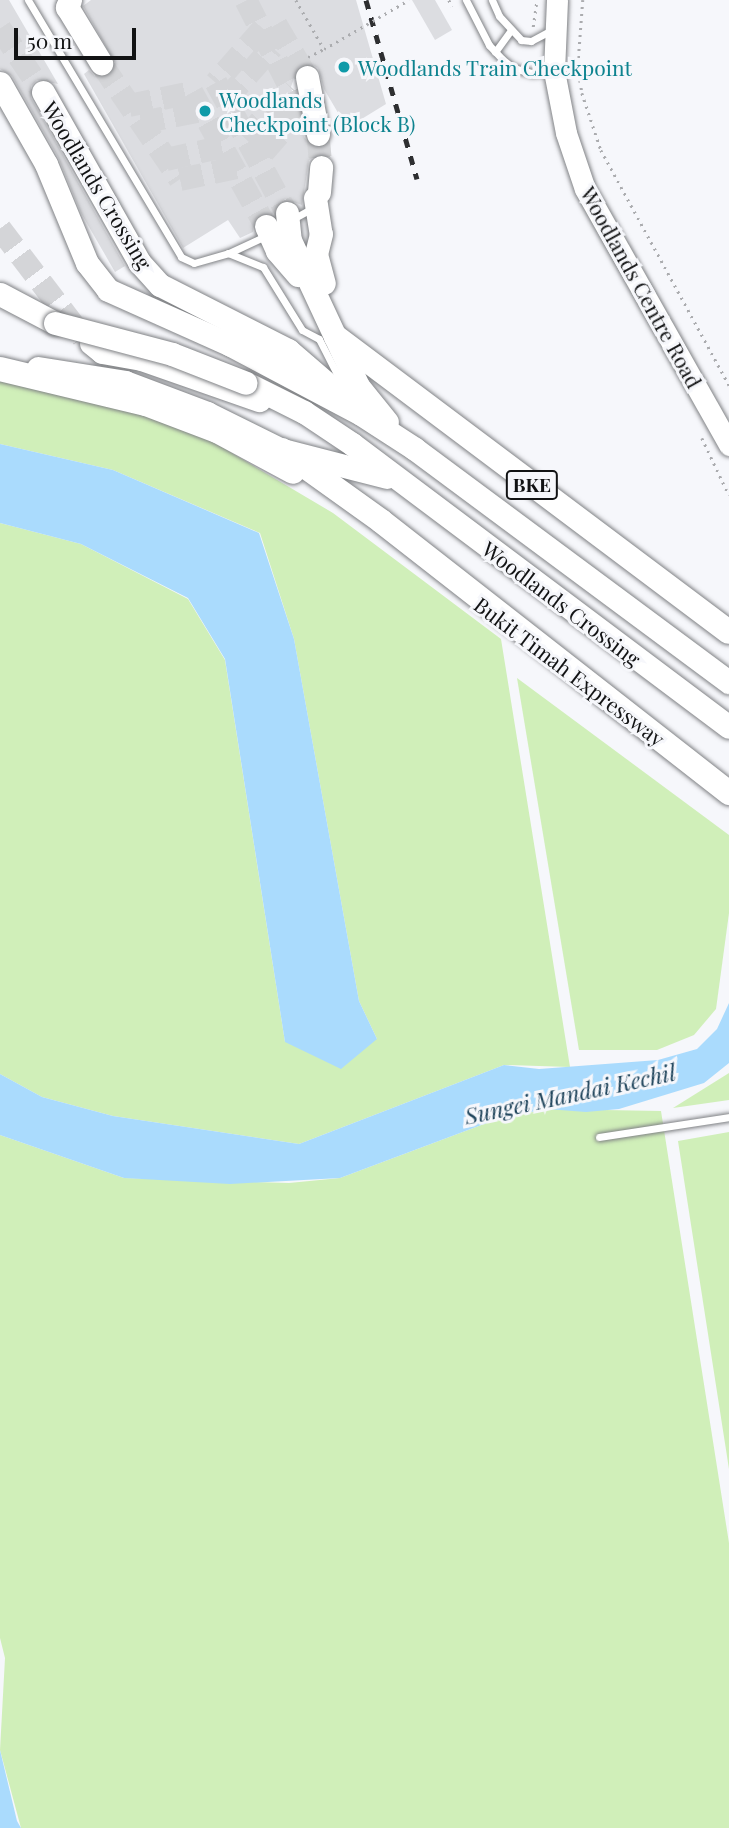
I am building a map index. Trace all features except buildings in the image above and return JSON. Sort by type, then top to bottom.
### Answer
[{"type":"highway","points":[[69,2],[101,63]]},
{"type":"highway","points":[[306,68],[318,134]]},
{"type":"highway","name":"Woodlands Crossing","points":[[0,83],[46,164],[87,263],[108,290],[229,344],[360,414],[415,449],[729,682]]},
{"type":"highway","name":"Woodlands Crossing","points":[[43,92],[139,262],[160,285],[288,350],[360,414]]},
{"type":"highway","points":[[321,167],[317,199],[321,234],[316,254],[324,277],[321,303]]},
{"type":"highway","name":"Woodlands Crossing","points":[[277,224],[277,251],[321,303],[366,398],[415,449]]},
{"type":"highway","points":[[0,294],[55,323],[172,354],[246,383],[287,403],[338,434]]},
{"type":"highway","name":"BKE","points":[[336,337],[729,632]]},
{"type":"highway","name":"Woodlands Crossing","points":[[91,344],[102,352],[141,359],[262,401],[328,434],[338,434],[729,727]]},
{"type":"highway","points":[[0,368],[146,404],[217,431],[268,457],[378,525]]},
{"type":"highway","name":"Woodlands Crossing","points":[[0,368],[125,382],[207,413],[282,450],[395,479]]},
{"type":"highway","points":[[282,450],[378,525]]},
{"type":"highway","name":"Bukit Timah Expressway","points":[[378,525],[729,793]]},
{"type":"main road","name":"Woodlands Centre Road","points":[[557,0],[554,71],[566,132],[585,189],[729,445]]},
{"type":"lane","points":[[28,0],[181,257],[194,263],[228,253],[317,199]]},
{"type":"lane","points":[[466,0],[495,52],[513,68],[532,73],[554,71]]},
{"type":"lane","points":[[492,0],[510,31],[531,41],[545,37],[555,25]]},
{"type":"lane","points":[[495,52],[510,31]]},
{"type":"lane","points":[[228,253],[263,267],[302,330],[319,340],[360,414]]},
{"type":"lane","points":[[599,1137],[729,1117]]},
{"type":"path","points":[[296,0],[324,49]]},
{"type":"path","points":[[306,68],[324,49],[409,0]]},
{"type":"path","points":[[449,0],[452,6]]},
{"type":"path","points":[[531,41],[537,0]]},
{"type":"path","points":[[583,0],[578,67],[582,93],[601,150],[729,385]]},
{"type":"green space","points":[[0,378],[133,408],[215,443],[333,513],[501,639],[570,1067],[504,1065],[299,1144],[113,1116],[42,1097],[0,1074],[0,523],[81,544],[188,599],[225,660],[285,1042],[377,1039],[359,1001],[294,639],[260,533],[113,470],[0,444]]},
{"type":"green space","points":[[517,678],[729,835],[729,913],[716,1009],[694,1035],[657,1050],[579,1050]]},
{"type":"green space","points":[[729,1073],[729,1100],[673,1108]]},
{"type":"green space","points":[[547,1109],[661,1111],[729,1543],[729,1828],[21,1828],[0,1750],[5,1658],[0,1638],[0,1135],[124,1178],[289,1183],[340,1178],[500,1118]]},
{"type":"green space","points":[[729,1132],[729,1469],[678,1141]]},
{"type":"water","points":[[0,444],[113,470],[259,533],[294,639],[359,1001],[377,1039],[341,1069],[285,1042],[225,659],[188,598],[81,544],[0,523]]},
{"type":"water","name":"Sungei Mandai Kechil","points":[[729,1003],[729,1063],[704,1083],[619,1109],[586,1112],[547,1109],[500,1118],[340,1178],[230,1184],[124,1178],[0,1135],[0,1074],[42,1097],[113,1116],[299,1144],[504,1065],[539,1069],[658,1060],[697,1049],[717,1029]]},
{"type":"water","points":[[0,1750],[17,1821],[21,1828],[0,1828]]},
{"type":"tunnel","points":[[246,0],[301,109],[257,159]]},
{"type":"tunnel","points":[[276,24],[307,77]]},
{"type":"tunnel","points":[[0,28],[43,92]]},
{"type":"tunnel","points":[[263,28],[216,82],[287,213]]},
{"type":"tunnel","points":[[225,100],[272,47]]},
{"type":"tunnel","points":[[101,63],[180,179],[237,167]]},
{"type":"tunnel","points":[[245,138],[291,87]]},
{"type":"tunnel","points":[[129,105],[192,92],[266,226]]},
{"type":"tunnel","points":[[141,122],[202,110]]},
{"type":"tunnel","points":[[318,134],[321,167]]},
{"type":"tunnel","points":[[166,159],[224,146]]},
{"type":"tunnel","points":[[0,228],[83,337]]},
{"type":"railway","points":[[366,0],[417,179]]},
{"type":"place","name":"Woodlands Train Checkpoint","points":[[344,67]]},
{"type":"place","name":"Woodlands Checkpoint (Block B)","points":[[205,111]]}]
